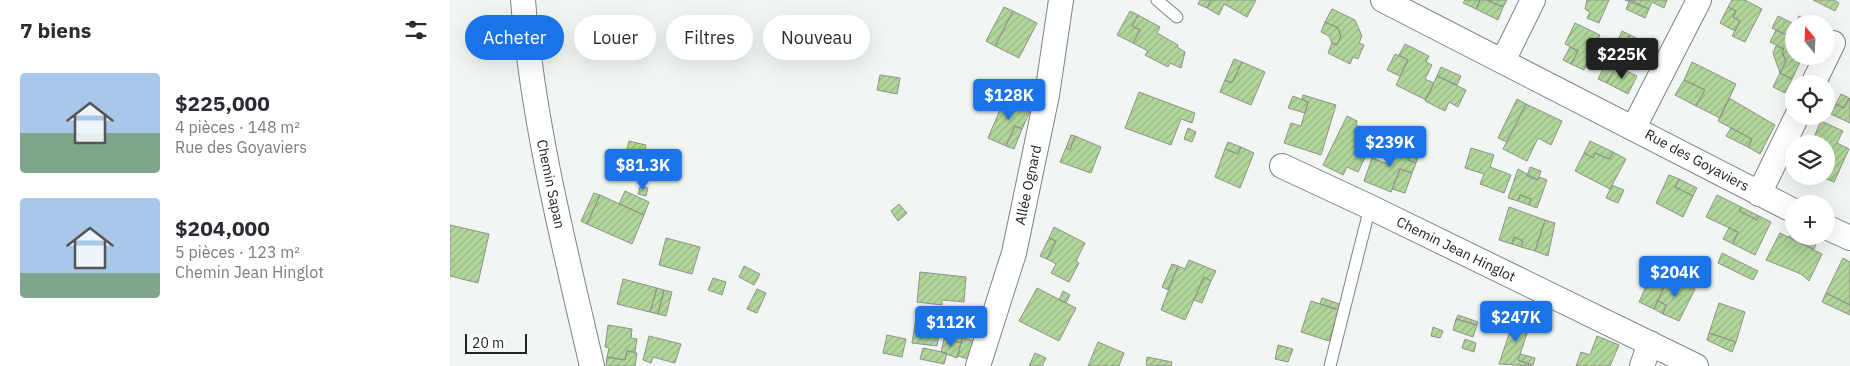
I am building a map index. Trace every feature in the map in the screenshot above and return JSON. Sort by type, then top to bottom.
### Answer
[{"type":"street","name":"Chemin Sapan","points":[[523,0],[528,54],[546,166],[592,366]]},
{"type":"street","name":"Allée Ognard","points":[[978,366],[1014,253],[1047,95],[1061,0]]},
{"type":"street","name":"Rue des Goyaviers","points":[[1383,0],[1785,207]]},
{"type":"street","points":[[1503,61],[1533,0]]},
{"type":"street","name":"Rue des Goyaviers","points":[[1634,128],[1699,0]]},
{"type":"street","name":"Rue des Goyaviers","points":[[1759,194],[1793,125]]},
{"type":"street","name":"Chemin Jean Hinglot","points":[[1282,166],[1696,366]]},
{"type":"street","points":[[1835,231],[1850,238]]},
{"type":"street","points":[[1642,366],[1650,343]]},
{"type":"lane","points":[[1157,0],[1177,17]]},
{"type":"lane","points":[[1330,366],[1370,207]]},
{"type":"building","points":[[1200,0],[1211,0],[1207,8],[1198,4]]},
{"type":"building","points":[[1211,0],[1256,0],[1247,17],[1224,4],[1219,15],[1207,8]]},
{"type":"building","points":[[1465,0],[1480,0],[1476,9],[1463,3]]},
{"type":"building","points":[[1480,0],[1487,0],[1503,7],[1498,20],[1476,9]]},
{"type":"building","points":[[1487,0],[1507,0],[1503,7]]},
{"type":"building","points":[[1587,0],[1609,0],[1599,23],[1587,18],[1590,12],[1585,9]]},
{"type":"building","points":[[1625,0],[1667,0],[1664,8],[1652,2],[1649,9]]},
{"type":"building","points":[[1630,0],[1649,9],[1645,18],[1626,9]]},
{"type":"building","points":[[1732,0],[1745,0],[1762,9],[1745,42],[1732,36],[1740,21],[1733,17],[1736,11],[1728,7]]},
{"type":"building","points":[[1813,0],[1834,0],[1839,3],[1835,11]]},
{"type":"building","points":[[1004,7],[1013,11],[995,46],[986,41]]},
{"type":"building","points":[[1728,7],[1736,11],[1733,17],[1740,21],[1735,31],[1720,23]]},
{"type":"building","points":[[1332,9],[1355,20],[1362,36],[1359,43],[1364,45],[1358,59],[1353,57],[1350,64],[1328,53],[1332,43],[1337,45],[1341,36],[1338,28],[1325,22]]},
{"type":"building","points":[[1013,11],[1037,23],[1019,58],[995,46]]},
{"type":"building","points":[[1130,11],[1138,15],[1132,26],[1140,30],[1133,43],[1117,35]]},
{"type":"building","points":[[1138,15],[1160,27],[1157,33],[1178,45],[1177,47],[1185,52],[1181,68],[1170,63],[1168,67],[1145,55],[1148,51],[1133,43],[1140,30],[1132,26]]},
{"type":"building","points":[[1778,16],[1785,20],[1785,34],[1772,28]]},
{"type":"building","points":[[1325,22],[1338,28],[1341,36],[1337,45],[1332,43],[1329,36],[1321,32]]},
{"type":"building","points":[[1575,23],[1600,35],[1584,70],[1571,64],[1578,51],[1565,44]]},
{"type":"building","points":[[1776,30],[1785,34],[1785,59],[1782,52],[1784,49],[1770,42]]},
{"type":"building","points":[[1622,31],[1630,35],[1620,54],[1613,51]]},
{"type":"building","points":[[1630,35],[1652,46],[1642,65],[1620,54]]},
{"type":"building","points":[[1405,44],[1429,56],[1426,62],[1432,65],[1425,79],[1434,83],[1426,100],[1396,85],[1408,60],[1399,55]]},
{"type":"building","points":[[1776,46],[1784,49],[1782,52],[1785,63],[1780,73],[1773,53]]},
{"type":"building","points":[[1570,47],[1578,51],[1571,64],[1563,60]]},
{"type":"building","points":[[1395,54],[1408,60],[1400,76],[1387,70]]},
{"type":"building","points":[[1234,59],[1242,62],[1232,83],[1225,80]]},
{"type":"building","points":[[1607,61],[1616,66],[1607,83],[1598,79]]},
{"type":"building","points":[[1242,62],[1265,72],[1251,105],[1220,92],[1225,80],[1232,83]]},
{"type":"building","points":[[1692,62],[1736,84],[1720,118],[1696,106],[1705,90],[1684,80]]},
{"type":"building","points":[[1785,63],[1785,65],[1799,65],[1794,75],[1785,76],[1780,73]]},
{"type":"building","points":[[1616,66],[1637,76],[1628,94],[1607,83]]},
{"type":"building","points":[[1441,67],[1461,76],[1457,85],[1437,76]]},
{"type":"building","points":[[1780,73],[1785,76],[1785,93],[1773,87]]},
{"type":"building","points":[[880,75],[900,78],[897,94],[877,90]]},
{"type":"building","points":[[1437,76],[1466,90],[1458,107],[1449,102],[1445,111],[1425,101]]},
{"type":"building","points":[[1684,80],[1705,90],[1696,106],[1675,95]]},
{"type":"building","points":[[1139,92],[1195,113],[1192,123],[1181,119],[1171,145],[1125,128]]},
{"type":"building","points":[[1841,94],[1849,98],[1844,108],[1836,104]]},
{"type":"building","points":[[1303,95],[1336,105],[1321,155],[1284,143],[1291,123],[1301,126],[1308,102],[1302,99]]},
{"type":"building","points":[[1293,96],[1308,102],[1305,113],[1288,108]]},
{"type":"building","points":[[1005,98],[1031,109],[1022,129],[1015,126],[1006,146],[988,138]]},
{"type":"building","points":[[1729,98],[1775,125],[1760,154],[1748,147],[1752,139],[1718,121]]},
{"type":"building","points":[[1849,98],[1850,123],[1835,116],[1836,104],[1844,108]]},
{"type":"building","points":[[1517,99],[1526,104],[1507,142],[1498,138]]},
{"type":"building","points":[[1526,104],[1562,121],[1551,145],[1538,138],[1527,161],[1503,149]]},
{"type":"building","points":[[1347,116],[1357,121],[1356,125],[1363,129],[1361,135],[1373,141],[1358,172],[1347,167],[1343,175],[1323,165]]},
{"type":"building","points":[[1819,125],[1830,125],[1843,131],[1837,143],[1849,149],[1835,180],[1835,135],[1815,135]]},
{"type":"building","points":[[1015,126],[1022,129],[1014,149],[1006,146]]},
{"type":"building","points":[[1188,128],[1196,132],[1192,142],[1184,139]]},
{"type":"building","points":[[1731,128],[1752,139],[1748,147],[1726,136]]},
{"type":"building","points":[[1071,135],[1075,136],[1070,150],[1066,148]]},
{"type":"building","points":[[1075,136],[1101,147],[1091,173],[1060,162],[1066,148],[1070,150]]},
{"type":"building","points":[[629,141],[646,145],[644,157],[626,153]]},
{"type":"building","points":[[1590,141],[1613,152],[1609,159],[1595,153],[1593,158],[1584,153]]},
{"type":"building","points":[[1228,142],[1241,147],[1238,154],[1225,149]]},
{"type":"building","points":[[1397,142],[1412,147],[1408,160],[1416,163],[1412,173],[1400,169],[1391,192],[1364,181],[1372,158],[1388,164]]},
{"type":"building","points":[[1241,147],[1254,153],[1240,188],[1215,177],[1225,149],[1238,154]]},
{"type":"building","points":[[1412,147],[1421,151],[1416,163],[1408,160]]},
{"type":"building","points":[[1471,148],[1494,155],[1490,167],[1511,175],[1504,193],[1480,184],[1484,174],[1465,168]]},
{"type":"building","points":[[1613,152],[1626,159],[1610,189],[1575,171],[1584,153],[1593,158],[1595,153],[1609,159]]},
{"type":"building","points":[[1530,167],[1541,171],[1538,180],[1527,176]]},
{"type":"building","points":[[1400,169],[1412,173],[1405,193],[1392,189]]},
{"type":"building","points":[[1518,169],[1538,180],[1539,177],[1547,180],[1537,208],[1529,205],[1531,199],[1520,195],[1518,201],[1508,198]]},
{"type":"building","points":[[1669,175],[1679,179],[1675,187],[1693,196],[1683,217],[1656,203]]},
{"type":"building","points":[[1679,179],[1697,188],[1693,196],[1675,187]]},
{"type":"building","points":[[1612,185],[1624,190],[1618,203],[1606,198]]},
{"type":"building","points":[[640,187],[648,188],[646,196],[638,194]]},
{"type":"building","points":[[625,191],[649,202],[644,215],[619,204]]},
{"type":"building","points":[[594,193],[600,195],[587,224],[581,221]]},
{"type":"building","points":[[600,195],[644,215],[632,244],[587,224]]},
{"type":"building","points":[[1520,195],[1531,199],[1529,205],[1518,201]]},
{"type":"building","points":[[1717,195],[1741,207],[1739,211],[1757,220],[1759,216],[1771,222],[1755,255],[1733,244],[1738,232],[1706,217]]},
{"type":"building","points":[[899,204],[907,213],[898,221],[891,211]]},
{"type":"building","points":[[1509,207],[1545,220],[1535,251],[1521,247],[1523,241],[1514,237],[1512,244],[1499,240]]},
{"type":"building","points":[[1741,207],[1759,216],[1757,220],[1739,211]]},
{"type":"building","points":[[1545,220],[1555,223],[1548,256],[1535,251]]},
{"type":"building","points":[[450,225],[489,234],[478,283],[450,276]]},
{"type":"building","points":[[1054,227],[1085,243],[1076,261],[1079,263],[1069,282],[1051,273],[1056,264],[1047,259],[1056,241],[1049,238]]},
{"type":"building","points":[[1729,228],[1738,232],[1733,244],[1723,239]]},
{"type":"building","points":[[1780,233],[1785,236],[1785,245],[1804,245],[1822,254],[1809,281],[1801,274],[1766,260]]},
{"type":"building","points":[[1514,237],[1523,241],[1521,247],[1512,244]]},
{"type":"building","points":[[666,238],[700,247],[692,274],[659,265]]},
{"type":"building","points":[[1049,238],[1056,241],[1047,259],[1040,256]]},
{"type":"building","points":[[1805,245],[1816,245],[1814,249]]},
{"type":"building","points":[[1722,253],[1758,271],[1753,280],[1718,263]]},
{"type":"building","points":[[1843,258],[1850,262],[1850,305],[1826,293]]},
{"type":"building","points":[[1189,260],[1216,271],[1211,281],[1204,277],[1185,320],[1161,310],[1178,266],[1185,269]]},
{"type":"building","points":[[1172,264],[1178,266],[1168,290],[1162,287]]},
{"type":"building","points":[[744,266],[760,274],[754,285],[739,277]]},
{"type":"building","points":[[920,272],[966,277],[964,302],[942,300],[942,305],[917,302]]},
{"type":"building","points":[[1204,277],[1211,281],[1202,303],[1194,300]]},
{"type":"building","points":[[1668,277],[1695,289],[1679,321],[1663,314],[1666,305],[1658,301]]},
{"type":"building","points":[[713,278],[726,282],[722,295],[708,290]]},
{"type":"building","points":[[1650,278],[1665,285],[1654,309],[1639,302]]},
{"type":"building","points":[[623,279],[657,288],[650,312],[617,304]]},
{"type":"building","points":[[657,288],[664,290],[658,314],[650,312]]},
{"type":"building","points":[[1037,288],[1076,308],[1059,341],[1019,321]]},
{"type":"building","points":[[757,289],[766,293],[757,313],[747,309]]},
{"type":"building","points":[[664,290],[672,292],[666,316],[658,314]]},
{"type":"building","points":[[1063,291],[1070,295],[1066,303],[1059,300]]},
{"type":"building","points":[[1826,293],[1850,305],[1850,315],[1822,302]]},
{"type":"building","points":[[1322,298],[1342,305],[1339,310],[1320,304]]},
{"type":"building","points":[[1311,301],[1339,310],[1329,341],[1301,332]]},
{"type":"building","points":[[1658,301],[1666,305],[1663,314],[1654,309]]},
{"type":"building","points":[[1719,303],[1745,312],[1736,342],[1709,333]]},
{"type":"building","points":[[1458,315],[1478,322],[1477,325],[1456,319]]},
{"type":"building","points":[[1515,316],[1531,322],[1518,360],[1532,366],[1499,364]]},
{"type":"building","points":[[916,318],[941,322],[937,346],[912,343]]},
{"type":"building","points":[[1456,319],[1477,325],[1473,337],[1453,330]]},
{"type":"building","points":[[948,321],[965,325],[961,343],[944,339]]},
{"type":"building","points":[[608,325],[632,329],[631,338],[637,339],[635,352],[627,351],[625,360],[607,357],[609,348],[605,347]]},
{"type":"building","points":[[1433,327],[1443,331],[1440,338],[1431,336]]},
{"type":"building","points":[[1709,333],[1736,342],[1732,352],[1707,340]]},
{"type":"building","points":[[887,335],[906,339],[902,357],[883,353]]},
{"type":"building","points":[[649,336],[681,344],[675,363],[653,357],[651,363],[643,360]]},
{"type":"building","points":[[1597,336],[1619,345],[1610,366],[1576,366],[1581,352],[1590,355]]},
{"type":"building","points":[[962,338],[975,341],[968,359],[958,356]]},
{"type":"building","points":[[944,339],[961,343],[957,358],[941,352]]},
{"type":"building","points":[[1465,339],[1476,343],[1474,352],[1462,348]]},
{"type":"building","points":[[1098,342],[1124,353],[1119,366],[1088,366]]},
{"type":"building","points":[[1278,345],[1293,349],[1288,362],[1275,359]]},
{"type":"building","points":[[923,348],[947,353],[944,364],[920,359]]},
{"type":"building","points":[[627,351],[637,353],[635,366],[606,366],[607,357],[625,360]]},
{"type":"building","points":[[1035,353],[1046,358],[1042,366],[1029,366]]},
{"type":"building","points":[[1520,354],[1535,358],[1533,365],[1518,360]]},
{"type":"building","points":[[1147,357],[1172,362],[1171,366],[1146,365]]}]
